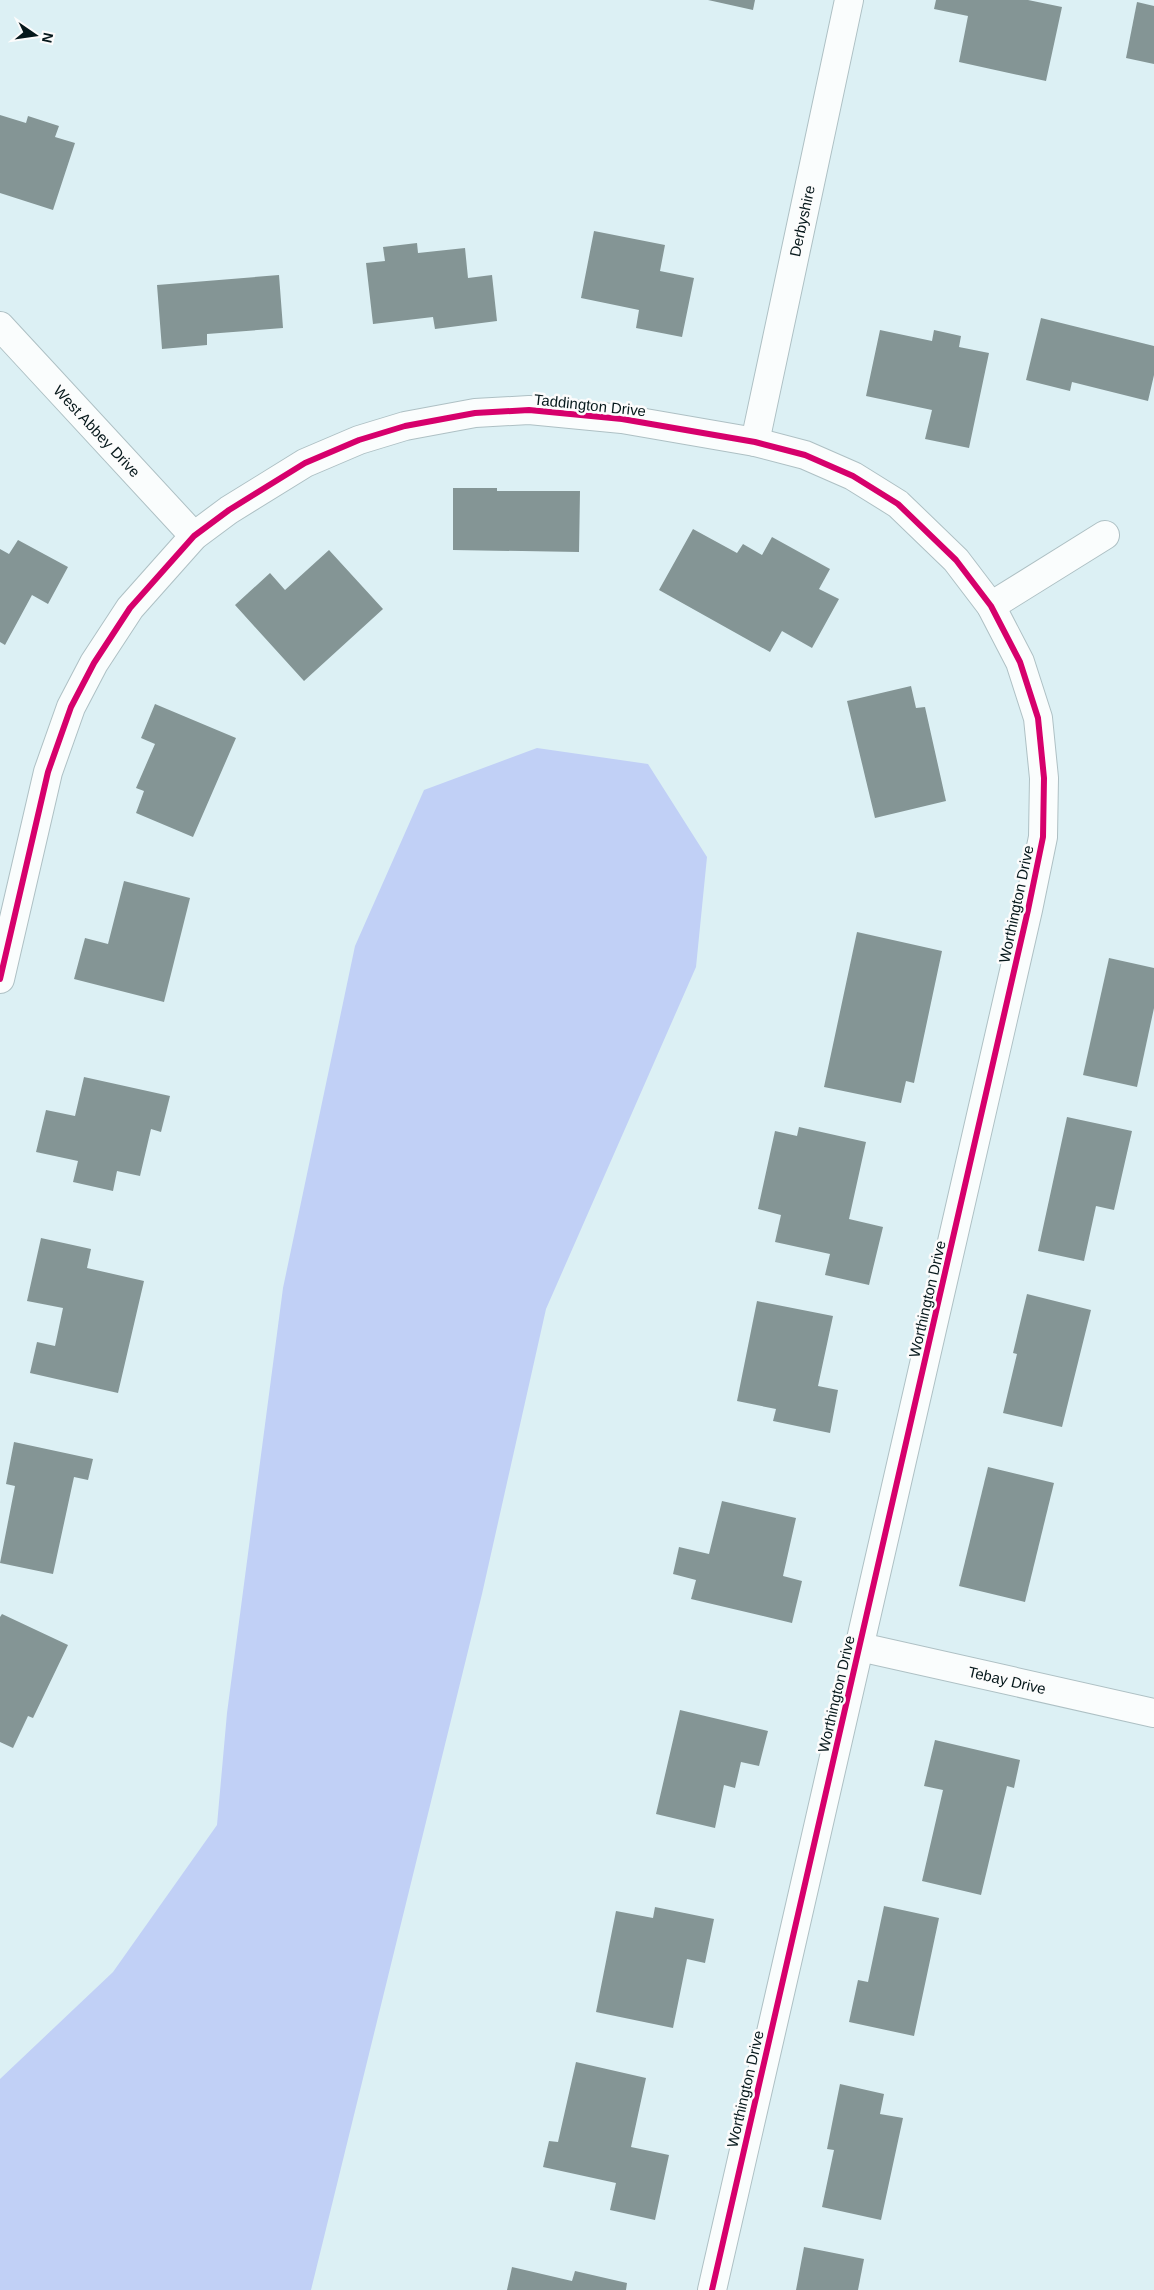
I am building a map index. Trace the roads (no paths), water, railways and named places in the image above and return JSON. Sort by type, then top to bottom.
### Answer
[{"type":"street","name":"Derbyshire","points":[[755,442],[849,0]]},
{"type":"street","name":"West Abbey Drive","points":[[0,326],[194,536]]},
{"type":"street","name":"Taddington Drive","points":[[0,979],[48,772],[71,707],[94,663],[130,608],[194,536],[229,510],[305,463],[359,440],[405,426],[475,413],[529,410],[622,419],[755,442]]},
{"type":"street","name":"Worthington Drive","points":[[712,2290],[1024,929],[1043,837],[1044,778],[1038,718],[1020,662],[992,606],[956,560],[898,504],[853,476],[805,455],[755,442]]},
{"type":"street","points":[[992,606],[1105,535]]},
{"type":"street","name":"Tebay Drive","points":[[860,1647],[1154,1713]]},
{"type":"water","points":[[537,748],[648,764],[707,857],[696,967],[546,1309],[482,1594],[311,2290],[0,2290],[0,2079],[113,1972],[217,1825],[227,1713],[283,1288],[355,946],[424,790]]}]
